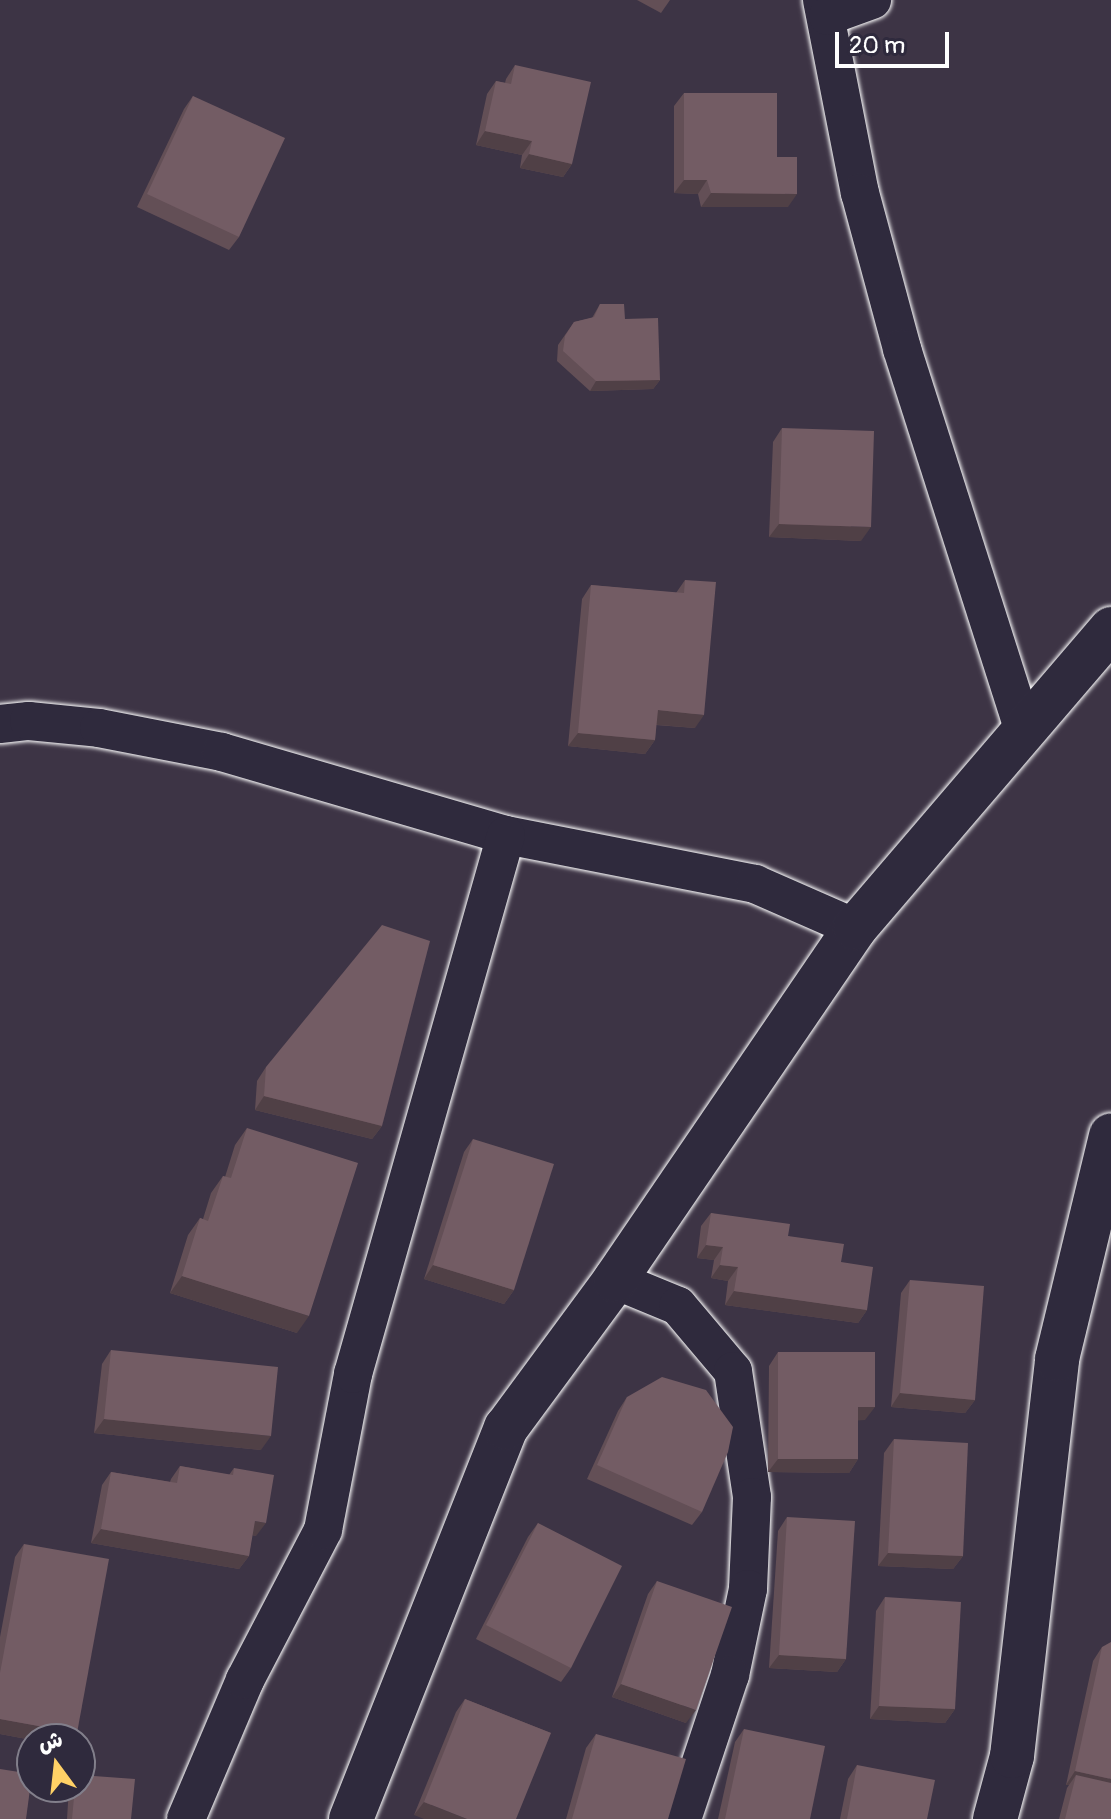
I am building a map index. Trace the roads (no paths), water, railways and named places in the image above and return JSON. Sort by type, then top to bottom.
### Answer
[{"type":"main road","points":[[351,1819],[506,1428],[615,1280],[855,928],[1023,728],[1111,629]]},
{"type":"main road","points":[[995,1819],[1012,1756],[1057,1359],[1111,1135]]},
{"type":"street","points":[[872,0],[825,8],[860,193],[902,349],[1023,728]]},
{"type":"street","points":[[0,724],[29,721],[99,728],[222,752],[506,835],[755,884],[855,928]]},
{"type":"street","points":[[186,1819],[245,1680],[323,1530],[353,1374],[506,835]]},
{"type":"street","points":[[615,1280],[678,1306],[733,1371],[752,1497],[748,1589],[730,1675],[682,1819]]}]
